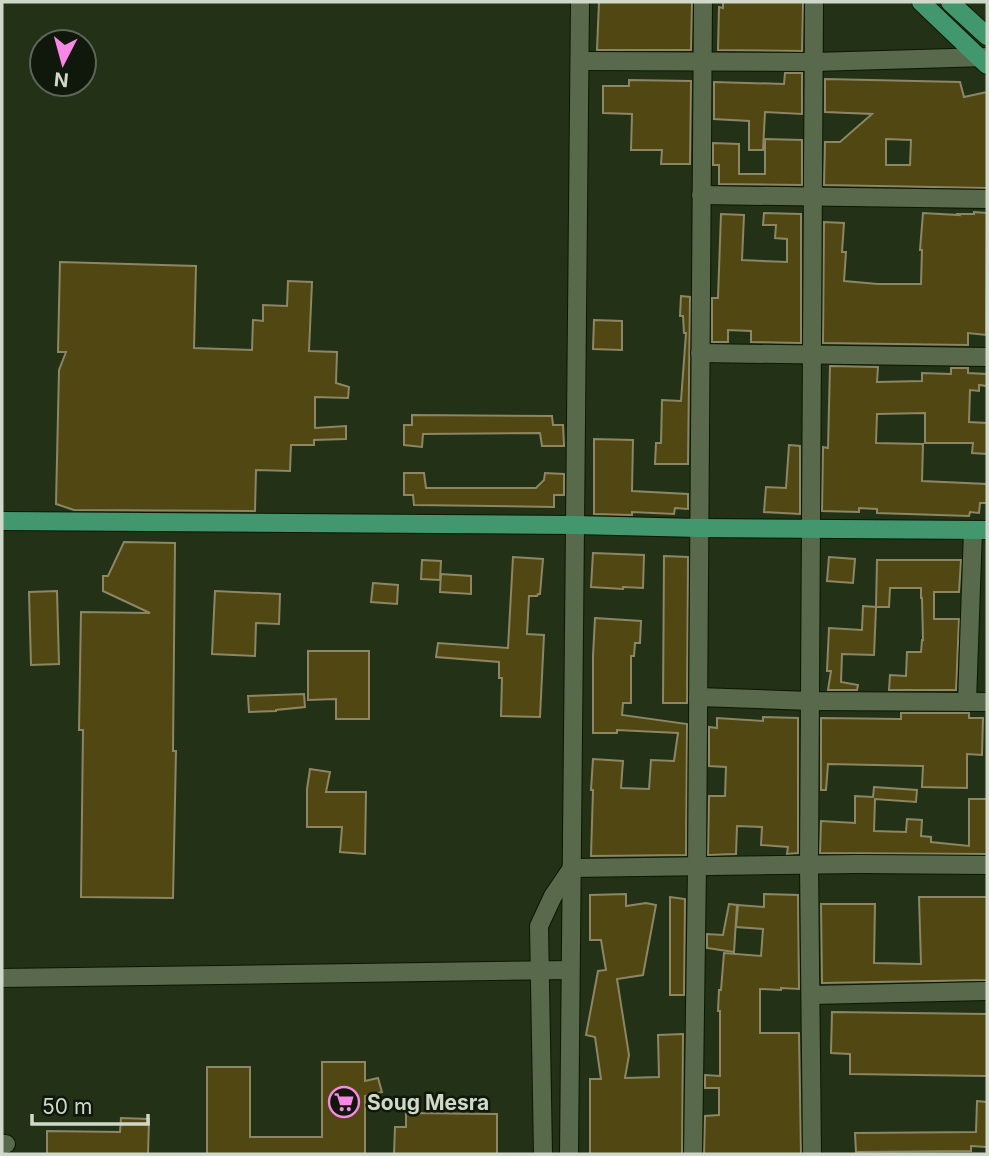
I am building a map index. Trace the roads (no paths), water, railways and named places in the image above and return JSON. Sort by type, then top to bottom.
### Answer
[{"type":"main road","points":[[921,2],[985,60]]},
{"type":"main road","points":[[950,2],[987,36]]},
{"type":"main road","points":[[2,521],[980,530]]},
{"type":"street","points":[[569,1154],[580,2]]},
{"type":"street","points":[[693,1154],[703,2]]},
{"type":"street","points":[[812,1154],[809,864],[814,2]]},
{"type":"street","points":[[580,61],[985,60]]},
{"type":"street","points":[[701,195],[987,199]]},
{"type":"street","points":[[700,353],[987,357]]},
{"type":"street","points":[[967,702],[980,530]]},
{"type":"street","points":[[698,698],[987,702]]},
{"type":"street","points":[[572,868],[809,864],[987,865]]},
{"type":"street","points":[[543,1154],[540,926],[553,896],[572,868]]},
{"type":"street","points":[[2,978],[570,970]]},
{"type":"street","points":[[811,995],[987,991]]},
{"type":"place","name":"Soug Mesra","points":[[344,1102]]}]
